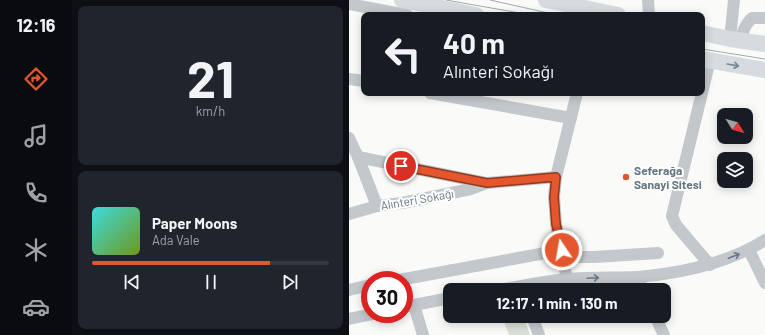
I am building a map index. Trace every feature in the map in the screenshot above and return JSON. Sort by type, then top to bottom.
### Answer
[{"type":"main road","points":[[402,0],[461,12]]},
{"type":"main road","points":[[546,0],[595,5],[611,12]]},
{"type":"main road","points":[[705,34],[765,44]]},
{"type":"main road","points":[[706,60],[765,70]]},
{"type":"street","points":[[648,0],[649,12]]},
{"type":"street","points":[[734,0],[736,40]]},
{"type":"street","points":[[349,4],[391,12]]},
{"type":"street","points":[[736,40],[742,35],[746,24],[752,18],[765,18]]},
{"type":"street","points":[[349,79],[361,81]]},
{"type":"street","points":[[447,96],[571,118]]},
{"type":"street","points":[[567,279],[556,224],[554,197],[556,177],[576,96]]},
{"type":"street","points":[[698,96],[672,216],[675,225],[710,265]]},
{"type":"street","points":[[349,138],[359,157],[377,206]]},
{"type":"street","points":[[359,157],[487,183]]},
{"type":"street","name":"Alınteri Sokağı","points":[[349,214],[377,206],[402,204],[471,189],[487,183],[556,177]]},
{"type":"street","points":[[556,224],[564,233],[568,254],[573,257],[658,253]]},
{"type":"street","points":[[546,283],[567,279],[637,277],[692,270],[710,265],[749,250],[765,240]]},
{"type":"street","points":[[413,277],[562,250]]},
{"type":"street","points":[[749,250],[765,283]]},
{"type":"street","points":[[637,277],[640,283]]},
{"type":"street","points":[[349,290],[361,287]]},
{"type":"street","points":[[413,305],[443,299]]},
{"type":"street","points":[[413,314],[423,335]]},
{"type":"street","points":[[349,320],[361,317]]},
{"type":"street","points":[[535,323],[539,335]]},
{"type":"street","points":[[658,323],[664,335]]},
{"type":"shaded area","points":[[505,323],[526,323],[530,335],[509,335]]},
{"type":"tram line","points":[[446,0],[514,12]]},
{"type":"tram line","points":[[490,0],[544,12]]},
{"type":"tram line","points":[[705,49],[765,59]]},
{"type":"place","name":"Seferağa Sanayi Sitesi","points":[[626,177]]},
{"type":"route","points":[[401,166],[487,183],[513,182],[556,177],[554,197],[556,224],[562,250]]}]
